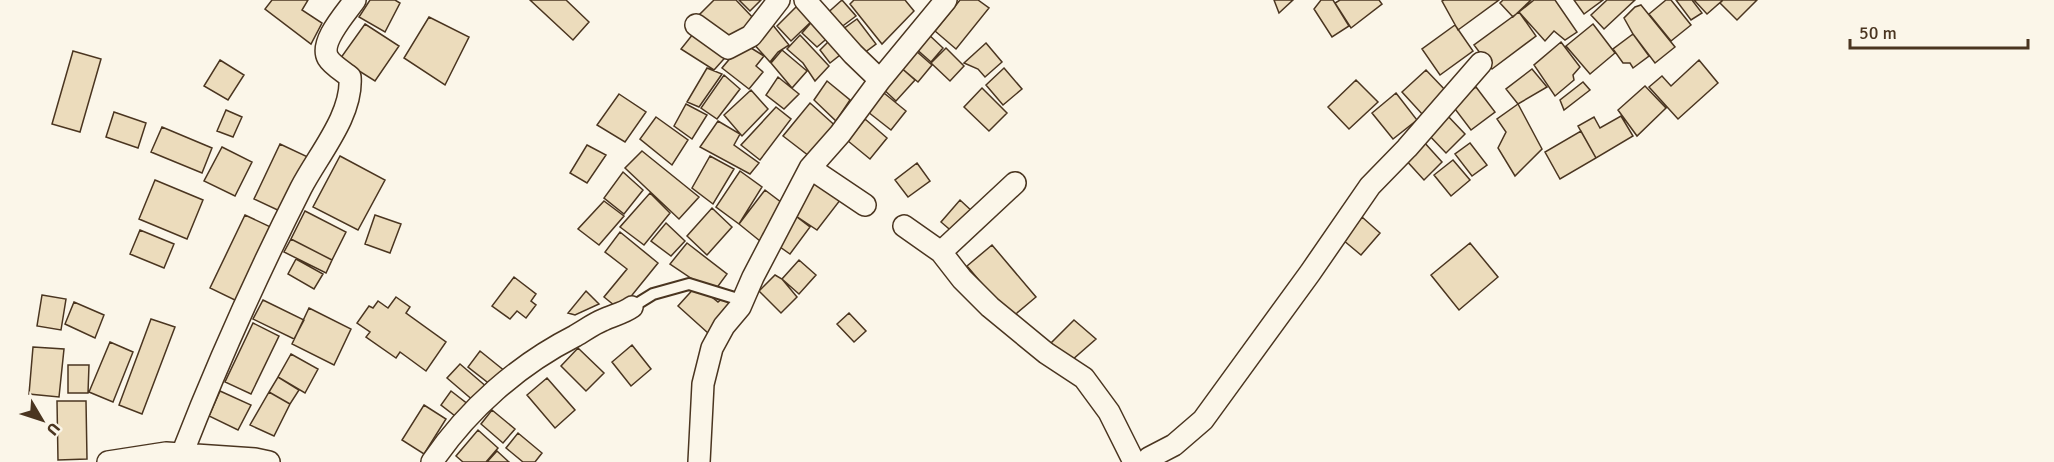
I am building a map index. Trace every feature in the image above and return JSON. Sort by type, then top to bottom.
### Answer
[{"type":"street","points":[[182,454],[214,372],[302,186],[342,116],[351,90],[350,77],[328,58],[326,48],[331,34],[355,0]]},
{"type":"street","points":[[696,25],[728,48],[751,36],[779,0]]},
{"type":"street","points":[[805,0],[853,54],[880,80]]},
{"type":"street","points":[[699,462],[703,384],[712,348],[746,295],[753,277],[810,168],[840,134],[880,80],[946,0]]},
{"type":"street","points":[[1146,462],[1149,458],[1174,445],[1203,420],[1370,186],[1407,148],[1481,63]]},
{"type":"street","points":[[810,168],[865,205]]},
{"type":"street","points":[[941,252],[1015,183]]},
{"type":"street","points":[[904,225],[941,252],[962,279],[990,307],[1046,353],[1084,378],[1109,412],[1134,462]]},
{"type":"street","points":[[432,462],[446,441],[494,390],[521,368],[602,320],[632,307]]},
{"type":"street","points":[[108,462],[166,453],[269,462]]},
{"type":"lane","points":[[632,307],[653,294],[689,284],[741,300]]},
{"type":"building","points":[[272,0],[308,0],[302,10],[322,23],[311,44],[265,9]]},
{"type":"building","points":[[370,0],[395,0],[400,3],[385,32],[359,17]]},
{"type":"building","points":[[530,0],[566,0],[589,22],[573,40]]},
{"type":"building","points":[[714,0],[736,0],[755,20],[726,42],[697,17]]},
{"type":"building","points":[[739,0],[761,0],[750,11]]},
{"type":"building","points":[[842,0],[856,16],[836,31],[823,17]]},
{"type":"building","points":[[854,0],[905,0],[914,11],[882,44],[850,4]]},
{"type":"building","points":[[960,0],[978,0],[989,8],[956,49],[935,31]]},
{"type":"building","points":[[1274,0],[1293,0],[1279,13]]},
{"type":"building","points":[[1321,0],[1333,0],[1349,26],[1332,37],[1314,9]]},
{"type":"building","points":[[1340,0],[1379,0],[1382,4],[1351,28],[1335,3]]},
{"type":"building","points":[[1499,0],[1458,30],[1442,1]]},
{"type":"building","points":[[1503,0],[1531,0],[1513,17],[1500,3]]},
{"type":"building","points":[[1534,0],[1555,0],[1577,32],[1565,40],[1554,31],[1545,41],[1519,12]]},
{"type":"building","points":[[1574,0],[1603,0],[1584,14]]},
{"type":"building","points":[[1607,0],[1635,0],[1604,29],[1591,15]]},
{"type":"building","points":[[1666,0],[1671,0],[1691,25],[1671,41],[1649,14]]},
{"type":"building","points":[[1676,0],[1692,0],[1702,13],[1691,20]]},
{"type":"building","points":[[1694,0],[1723,0],[1707,14]]},
{"type":"building","points":[[1723,0],[1757,0],[1737,20],[1720,3]]},
{"type":"building","points":[[802,1],[816,17],[791,41],[777,26]]},
{"type":"building","points":[[1641,5],[1675,47],[1655,63],[1624,18],[1635,7]]},
{"type":"building","points":[[1519,12],[1536,36],[1492,69],[1474,45]]},
{"type":"building","points":[[429,17],[469,37],[445,85],[404,58]]},
{"type":"building","points":[[816,17],[831,35],[817,47],[802,33]]},
{"type":"building","points":[[857,19],[876,44],[860,56],[839,32]]},
{"type":"building","points":[[365,24],[399,46],[375,81],[340,59]]},
{"type":"building","points":[[772,24],[789,45],[778,52],[770,62],[752,42]]},
{"type":"building","points":[[1593,24],[1615,53],[1590,74],[1566,46]]},
{"type":"building","points":[[1455,25],[1473,51],[1440,75],[1422,49]]},
{"type":"building","points":[[697,29],[731,51],[714,70],[681,49]]},
{"type":"building","points":[[927,33],[943,48],[931,62],[914,47]]},
{"type":"building","points":[[1633,34],[1649,56],[1633,68],[1630,63],[1623,63],[1613,49]]},
{"type":"building","points":[[800,35],[829,66],[815,81],[803,63],[787,49]]},
{"type":"building","points":[[834,36],[845,51],[830,63],[820,50]]},
{"type":"building","points":[[1561,42],[1580,67],[1573,75],[1574,80],[1555,96],[1534,65]]},
{"type":"building","points":[[743,43],[764,56],[756,66],[763,72],[749,89],[722,68]]},
{"type":"building","points":[[986,43],[1002,62],[985,77],[978,69],[964,63]]},
{"type":"building","points":[[946,48],[964,66],[950,81],[931,63]]},
{"type":"building","points":[[782,50],[807,71],[792,88],[771,63]]},
{"type":"building","points":[[915,50],[932,65],[918,82],[899,66]]},
{"type":"building","points":[[73,51],[101,59],[80,132],[52,124]]},
{"type":"building","points":[[220,60],[244,75],[228,100],[204,86]]},
{"type":"building","points":[[1699,60],[1718,83],[1678,119],[1649,87],[1662,76],[1671,86]]},
{"type":"building","points":[[899,66],[915,80],[896,101],[881,87]]},
{"type":"building","points":[[707,68],[722,74],[699,107],[687,102]]},
{"type":"building","points":[[1004,68],[1022,89],[1003,105],[986,85]]},
{"type":"building","points":[[1532,69],[1547,87],[1518,104],[1506,89]]},
{"type":"building","points":[[1426,70],[1447,92],[1423,115],[1402,92]]},
{"type":"building","points":[[724,75],[740,89],[717,119],[701,108]]},
{"type":"building","points":[[778,77],[799,94],[784,109],[766,95]]},
{"type":"building","points":[[1356,80],[1378,102],[1349,129],[1328,107]]},
{"type":"building","points":[[827,81],[850,100],[836,121],[814,100]]},
{"type":"building","points":[[1583,82],[1590,90],[1564,110],[1560,100]]},
{"type":"building","points":[[1645,86],[1666,108],[1637,136],[1618,110]]},
{"type":"building","points":[[1476,87],[1495,112],[1471,130],[1452,105]]},
{"type":"building","points":[[982,88],[1007,113],[989,131],[964,107]]},
{"type":"building","points":[[751,90],[768,109],[742,136],[724,115]]},
{"type":"building","points":[[884,93],[906,111],[891,130],[868,112]]},
{"type":"building","points":[[1396,93],[1417,120],[1393,139],[1372,113]]},
{"type":"building","points":[[619,94],[646,112],[625,142],[597,125]]},
{"type":"building","points":[[810,103],[840,130],[813,159],[783,136]]},
{"type":"building","points":[[686,104],[707,115],[692,139],[674,126]]},
{"type":"building","points":[[1518,104],[1542,149],[1515,176],[1498,148],[1506,132],[1497,119]]},
{"type":"building","points":[[776,107],[791,119],[760,160],[741,145]]},
{"type":"building","points":[[226,110],[242,117],[233,137],[217,131]]},
{"type":"building","points":[[114,112],[146,123],[138,148],[106,137]]},
{"type":"building","points":[[1445,113],[1465,134],[1446,153],[1426,132]]},
{"type":"building","points":[[1621,116],[1633,136],[1596,158],[1578,126],[1594,117],[1600,128]]},
{"type":"building","points":[[656,117],[688,140],[672,165],[640,139]]},
{"type":"building","points":[[865,119],[887,138],[870,159],[848,141]]},
{"type":"building","points":[[718,121],[740,134],[734,145],[759,163],[750,174],[700,147]]},
{"type":"building","points":[[162,127],[212,148],[202,173],[151,152]]},
{"type":"building","points":[[1581,131],[1596,158],[1560,179],[1545,152]]},
{"type":"building","points":[[1423,141],[1442,162],[1424,180],[1404,158]]},
{"type":"building","points":[[1470,143],[1487,165],[1472,176],[1455,154]]},
{"type":"building","points":[[280,144],[310,158],[284,213],[254,199]]},
{"type":"building","points":[[587,145],[606,155],[587,183],[570,173]]},
{"type":"building","points":[[222,147],[252,162],[235,196],[204,181]]},
{"type":"building","points":[[642,151],[699,197],[679,219],[625,168]]},
{"type":"building","points":[[340,156],[385,180],[358,230],[313,207]]},
{"type":"building","points":[[710,156],[734,169],[713,204],[692,188]]},
{"type":"building","points":[[1453,160],[1470,180],[1451,196],[1434,175]]},
{"type":"building","points":[[917,163],[930,181],[908,197],[895,180]]},
{"type":"building","points":[[740,171],[762,187],[739,224],[716,207]]},
{"type":"building","points":[[623,172],[643,190],[624,214],[604,198]]},
{"type":"building","points":[[155,180],[203,200],[187,239],[139,219]]},
{"type":"building","points":[[817,180],[841,199],[817,230],[793,214]]},
{"type":"building","points":[[765,190],[786,206],[760,241],[739,224]]},
{"type":"building","points":[[650,193],[670,213],[644,245],[620,227]]},
{"type":"building","points":[[960,200],[974,213],[955,234],[941,222]]},
{"type":"building","points":[[604,201],[624,216],[599,245],[578,229]]},
{"type":"building","points":[[712,208],[732,227],[707,255],[687,236]]},
{"type":"building","points":[[305,211],[346,232],[332,260],[291,239]]},
{"type":"building","points":[[793,214],[810,227],[790,254],[773,242]]},
{"type":"building","points":[[245,215],[277,230],[241,303],[210,288]]},
{"type":"building","points":[[375,215],[401,224],[390,253],[365,244]]},
{"type":"building","points":[[1362,217],[1380,233],[1361,255],[1343,240]]},
{"type":"building","points":[[666,223],[685,241],[671,256],[651,241]]},
{"type":"building","points":[[140,230],[174,244],[164,268],[130,254]]},
{"type":"building","points":[[620,232],[658,263],[620,310],[604,297],[627,269],[605,252]]},
{"type":"building","points":[[291,239],[332,260],[326,273],[284,252]]},
{"type":"building","points":[[687,243],[727,274],[713,293],[670,264]]},
{"type":"building","points":[[1470,243],[1498,277],[1459,310],[1431,275]]},
{"type":"building","points":[[992,245],[1036,297],[1011,318],[967,266]]},
{"type":"building","points":[[296,259],[323,274],[314,289],[288,274]]},
{"type":"building","points":[[799,260],[816,275],[799,294],[782,279]]},
{"type":"building","points":[[775,275],[782,279],[797,297],[781,313],[759,291]]},
{"type":"building","points":[[514,277],[536,294],[531,301],[536,305],[526,318],[517,311],[510,319],[492,306]]},
{"type":"building","points":[[697,285],[718,302],[724,297],[733,307],[708,333],[678,306]]},
{"type":"building","points":[[586,291],[599,304],[575,315],[568,313]]},
{"type":"building","points":[[42,295],[66,299],[61,330],[37,326]]},
{"type":"building","points":[[396,297],[410,307],[406,313],[446,342],[426,371],[400,352],[396,358],[366,337],[370,332],[357,323],[369,306],[373,308],[378,301],[388,308]]},
{"type":"building","points":[[263,300],[304,320],[294,339],[253,319]]},
{"type":"building","points":[[74,302],[104,315],[95,338],[65,324]]},
{"type":"building","points":[[309,308],[351,329],[334,365],[292,344]]},
{"type":"building","points":[[849,313],[866,331],[854,342],[837,324]]},
{"type":"building","points":[[151,319],[175,327],[142,414],[119,405]]},
{"type":"building","points":[[1074,320],[1096,339],[1072,360],[1051,343]]},
{"type":"building","points":[[253,323],[279,336],[251,394],[225,382]]},
{"type":"building","points":[[110,342],[133,352],[113,402],[89,392]]},
{"type":"building","points":[[632,345],[651,369],[631,386],[612,362]]},
{"type":"building","points":[[33,347],[64,349],[59,397],[29,394]]},
{"type":"building","points":[[578,348],[604,373],[586,391],[561,366]]},
{"type":"building","points":[[480,351],[506,372],[491,385],[468,367]]},
{"type":"building","points":[[291,354],[318,369],[305,393],[278,377]]},
{"type":"building","points":[[460,364],[488,388],[475,402],[447,378]]},
{"type":"building","points":[[68,365],[89,365],[88,393],[68,393]]},
{"type":"building","points":[[278,377],[299,390],[290,404],[269,392]]},
{"type":"building","points":[[547,378],[575,410],[555,428],[527,395]]},
{"type":"building","points":[[220,391],[251,405],[238,430],[209,416]]},
{"type":"building","points":[[451,391],[469,405],[459,419],[441,405]]},
{"type":"building","points":[[269,392],[290,404],[274,436],[250,425]]},
{"type":"building","points":[[57,401],[86,401],[87,459],[58,460]]},
{"type":"building","points":[[424,405],[446,419],[424,454],[402,440]]},
{"type":"building","points":[[492,410],[515,429],[503,443],[481,424]]},
{"type":"building","points":[[478,430],[498,448],[486,462],[463,462],[456,456]]},
{"type":"building","points":[[518,433],[542,453],[535,462],[523,462],[506,448]]},
{"type":"building","points":[[497,451],[509,462],[487,462]]}]
